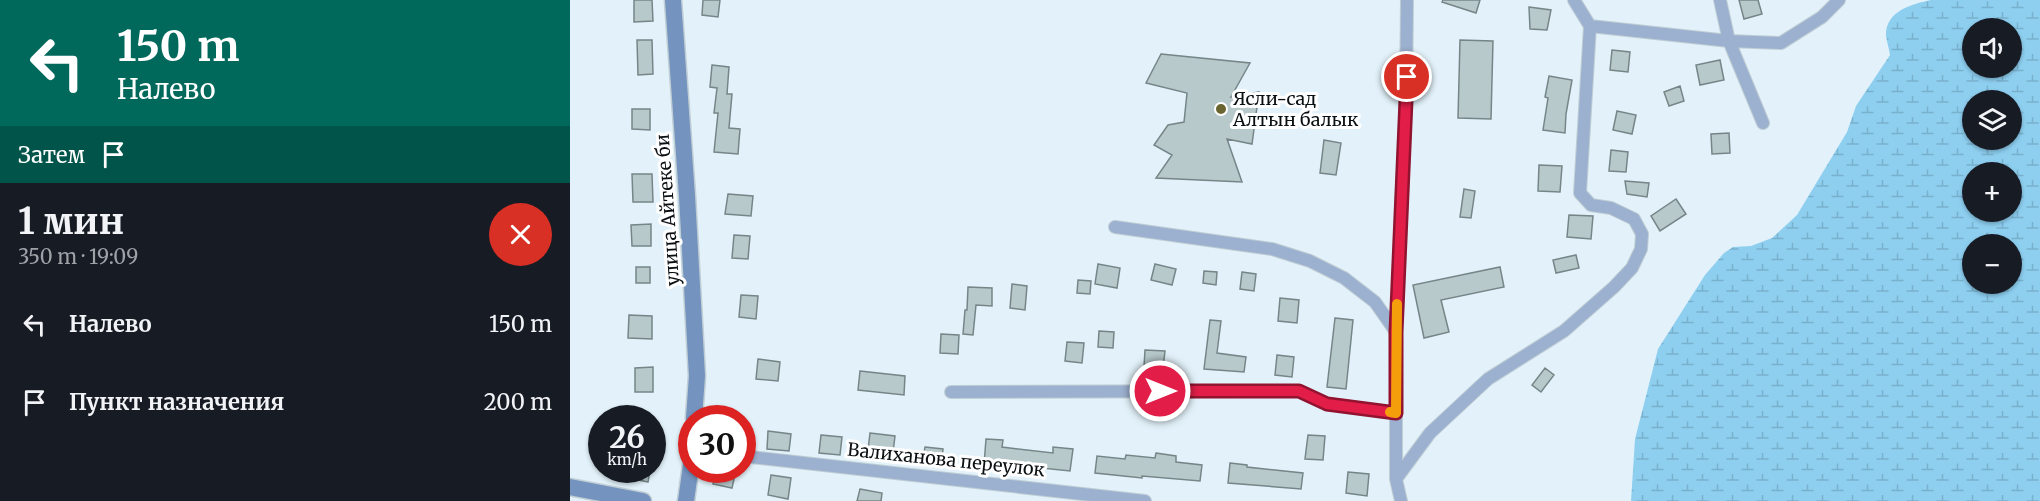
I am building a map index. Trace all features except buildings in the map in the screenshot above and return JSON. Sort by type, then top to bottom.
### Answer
[{"type":"street","name":"улица Айтеке би","points":[[673,0],[697,376],[695,405]]},
{"type":"street","points":[[1401,501],[1396,479],[1396,332],[1406,100],[1407,0]]},
{"type":"street","points":[[1396,479],[1430,433],[1488,379],[1564,331],[1632,268],[1641,249],[1642,234],[1634,219],[1611,208],[1591,205],[1580,193],[1590,26],[1574,0]]},
{"type":"street","points":[[1720,0],[1729,41],[1763,123]]},
{"type":"street","points":[[1590,26],[1729,41],[1781,43],[1822,17],[1839,0]]},
{"type":"street","points":[[1115,227],[1272,249],[1310,261],[1344,278],[1375,302],[1396,332]]},
{"type":"street","points":[[951,392],[1299,391],[1327,404],[1396,413]]},
{"type":"street","name":"Валиханова переулок","points":[[756,458],[1145,501]]},
{"type":"street","points":[[686,501],[689,483]]},
{"type":"street","points":[[570,487],[642,501]]},
{"type":"green space","points":[[1931,0],[2040,0],[2040,501],[1631,501],[1635,439],[1658,349],[1705,275],[1724,253],[1733,247],[1751,246],[1772,238],[1797,215],[1847,132],[1856,106],[1890,55],[1886,36],[1890,20],[1908,7]]},
{"type":"slow traffic","points":[[1390,412],[1396,413],[1397,304]]},
{"type":"place","name":"Ясли-сад Алтын балык","points":[[1221,109]]},
{"type":"route","points":[[1160,391],[1299,391],[1327,404],[1396,413],[1396,332],[1407,77]]}]
